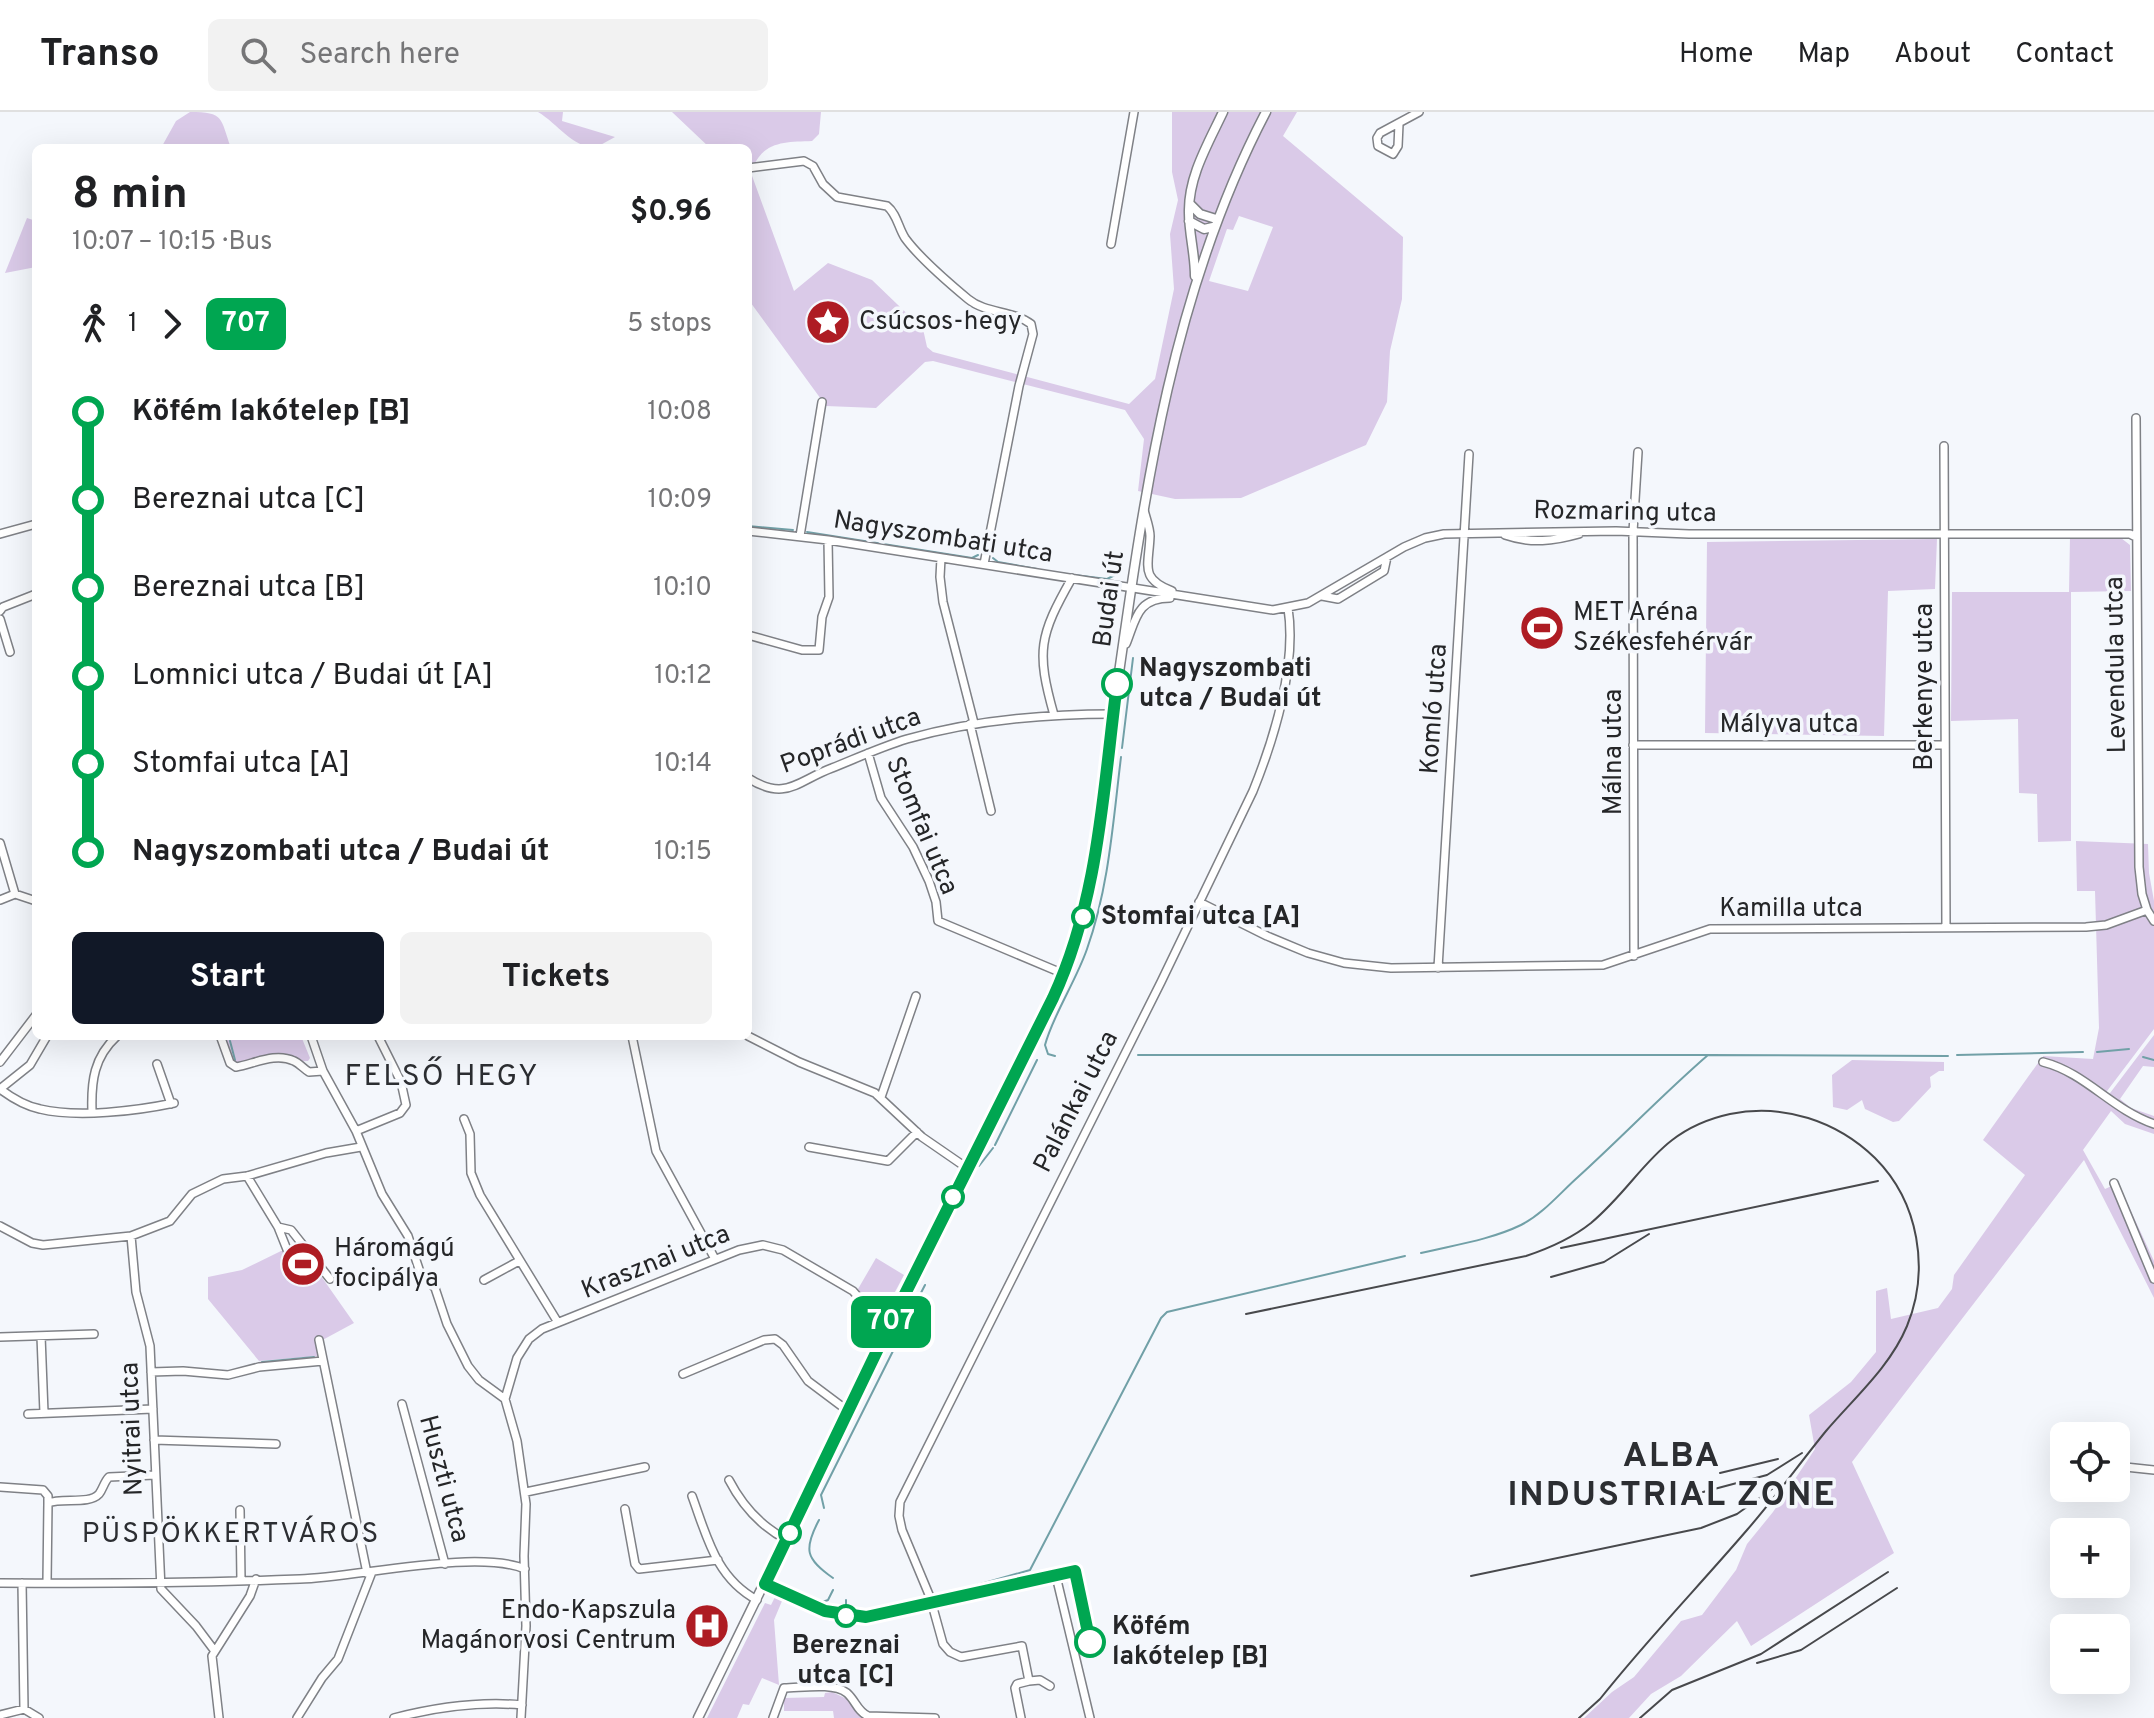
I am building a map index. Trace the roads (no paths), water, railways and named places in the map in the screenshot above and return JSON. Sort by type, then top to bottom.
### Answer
[{"type":"main road","points":[[1194,289],[1195,255],[1189,202],[1198,165],[1223,112]]},
{"type":"main road","name":"Budai út","points":[[698,1718],[1064,974],[1091,881],[1143,505],[1167,392],[1215,223],[1266,112]]},
{"type":"main road","points":[[1189,202],[1200,214],[1215,223]]},
{"type":"main road","points":[[1189,221],[1197,227],[1215,223]]},
{"type":"street","points":[[1111,244],[1134,112]]},
{"type":"street","points":[[1399,124],[1419,112]]},
{"type":"street","points":[[752,168],[804,161],[813,166],[823,184],[837,197],[887,206],[894,211],[908,241],[968,299],[984,308],[1031,324],[1033,334],[1019,386],[984,564]]},
{"type":"street","points":[[800,536],[822,402]]},
{"type":"street","name":"Levendula utca","points":[[2136,418],[2139,867],[2147,910]]},
{"type":"street","name":"Berkenye utca","points":[[1944,446],[1946,928]]},
{"type":"street","name":"Málna utca","points":[[1634,956],[1633,532],[1638,452]]},
{"type":"street","name":"Komló utca","points":[[1438,968],[1469,454]]},
{"type":"street","points":[[1143,505],[1150,533],[1149,574],[1159,586],[1185,596]]},
{"type":"street","points":[[0,534],[32,525]]},
{"type":"street","name":"Nagyszombati utca","points":[[752,531],[828,540],[1132,588]]},
{"type":"street","name":"Rozmaring utca","points":[[1132,588],[1267,609],[1288,608],[1322,596],[1425,538],[1466,533],[1499,532],[1523,541],[1557,540],[1589,531],[2130,534],[2136,537]]},
{"type":"street","points":[[752,636],[802,650],[819,650],[821,623],[829,597],[828,540]]},
{"type":"street","points":[[941,558],[943,602],[991,811]]},
{"type":"street","points":[[1054,715],[1042,671],[1044,641],[1052,614],[1072,578]]},
{"type":"street","points":[[0,611],[32,596]]},
{"type":"street","points":[[1122,654],[1145,604],[1156,598],[1185,596]]},
{"type":"street","name":"Palánkai utca","points":[[1029,1681],[1022,1646],[968,1657],[950,1652],[941,1641],[932,1604],[902,1530],[900,1502],[1244,810],[1265,758],[1289,655],[1291,634],[1288,608]]},
{"type":"street","points":[[0,619],[10,652]]},
{"type":"street","name":"Poprádi utca","points":[[752,780],[770,789],[783,790],[906,739],[972,724],[1054,715],[1113,714]]},
{"type":"street","name":"Mályva utca","points":[[1633,745],[1945,745]]},
{"type":"street","name":"Stomfai utca","points":[[868,753],[881,798],[913,847],[929,881],[938,921],[1064,974]]},
{"type":"street","points":[[0,843],[15,894]]},
{"type":"street","points":[[0,900],[15,894],[32,900]]},
{"type":"street","name":"Kamilla utca","points":[[1199,902],[1284,944],[1334,961],[1380,968],[1591,966],[1615,963],[1710,929],[2099,926],[2147,910]]},
{"type":"street","points":[[2147,910],[2154,921]]},
{"type":"street","points":[[881,1097],[916,996]]},
{"type":"street","points":[[0,1062],[32,1020]]},
{"type":"street","points":[[752,1038],[881,1097],[917,1132],[967,1168]]},
{"type":"street","points":[[45,1040],[30,1065],[0,1089],[41,1109],[92,1111],[172,1104],[157,1064]]},
{"type":"street","points":[[92,1111],[95,1067],[113,1040]]},
{"type":"street","points":[[222,1040],[230,1063],[236,1067],[286,1058],[309,1072],[323,1071]]},
{"type":"street","points":[[312,1040],[323,1071],[356,1131],[386,1201],[408,1236],[420,1272],[435,1288],[447,1324],[468,1366],[479,1380],[505,1399],[517,1441],[526,1492],[526,1626],[521,1718]]},
{"type":"street","points":[[356,1131],[400,1113],[406,1105],[401,1082],[380,1040]]},
{"type":"street","points":[[633,1040],[656,1151],[715,1259]]},
{"type":"street","points":[[2043,1062],[2069,1071],[2126,1112],[2154,1124]]},
{"type":"street","points":[[464,1119],[470,1134],[471,1173],[489,1214],[557,1321]]},
{"type":"street","points":[[809,1147],[888,1161],[917,1132]]},
{"type":"street","points":[[0,1226],[37,1245],[131,1236],[170,1221],[188,1198],[218,1181],[361,1147]]},
{"type":"street","points":[[247,1176],[278,1227],[292,1262]]},
{"type":"street","points":[[2114,1183],[2154,1279]]},
{"type":"street","points":[[278,1227],[291,1230],[330,1279]]},
{"type":"street","name":"Nyitrai utca","points":[[131,1236],[134,1283],[150,1346],[160,1583]]},
{"type":"street","points":[[287,1251],[304,1245]]},
{"type":"street","name":"Krasznai utca","points":[[505,1399],[513,1365],[535,1334],[557,1321],[580,1315],[715,1259],[763,1245],[777,1248],[850,1289],[887,1330]]},
{"type":"street","points":[[484,1280],[519,1261]]},
{"type":"street","points":[[0,1337],[94,1334]]},
{"type":"street","points":[[41,1336],[44,1413]]},
{"type":"street","points":[[683,1374],[764,1340],[775,1339],[783,1345],[808,1381],[848,1411]]},
{"type":"street","points":[[297,1718],[338,1659],[370,1573],[319,1340]]},
{"type":"street","points":[[151,1372],[228,1375],[259,1367],[323,1361]]},
{"type":"street","name":"Huszti utca","points":[[402,1404],[445,1564]]},
{"type":"street","points":[[28,1414],[153,1409]]},
{"type":"street","points":[[154,1440],[276,1444]]},
{"type":"street","points":[[526,1492],[645,1467]]},
{"type":"street","points":[[2130,1467],[2154,1470]]},
{"type":"street","points":[[48,1503],[92,1498],[109,1477],[155,1475]]},
{"type":"street","points":[[729,1480],[745,1505],[773,1532],[787,1540]]},
{"type":"street","points":[[0,1487],[43,1490],[48,1496],[47,1582]]},
{"type":"street","points":[[692,1496],[718,1560],[732,1583],[757,1600]]},
{"type":"street","points":[[625,1509],[635,1564],[639,1569],[718,1560]]},
{"type":"street","points":[[240,1510],[241,1580]]},
{"type":"street","points":[[509,1563],[524,1556]]},
{"type":"street","points":[[0,1583],[241,1580],[370,1573],[445,1564],[509,1563],[525,1569]]},
{"type":"street","points":[[765,1584],[825,1611],[846,1616],[874,1616],[1056,1576],[1090,1718]]},
{"type":"street","points":[[219,1718],[212,1665],[214,1650],[250,1596],[256,1579]]},
{"type":"street","points":[[22,1583],[24,1709]]},
{"type":"street","points":[[160,1583],[164,1595],[196,1626],[214,1650]]},
{"type":"street","points":[[1021,1718],[1015,1688],[1017,1684],[1040,1680],[1050,1686]]},
{"type":"street","points":[[774,1718],[784,1688],[830,1688],[847,1693],[859,1711],[868,1716],[935,1718]]},
{"type":"street","points":[[394,1718],[479,1703],[522,1705]]},
{"type":"street","points":[[0,1715],[24,1709],[39,1718]]},
{"type":"waterway","points":[[752,526],[793,530]]},
{"type":"waterway","points":[[807,532],[972,558],[978,555]]},
{"type":"waterway","points":[[993,558],[998,562],[1037,569]]},
{"type":"waterway","points":[[1058,573],[1107,579],[1117,574]]},
{"type":"waterway","points":[[1122,748],[1133,658]]},
{"type":"waterway","points":[[1055,1056],[1048,1054],[1045,1045],[1094,926],[1109,854],[1121,757]]},
{"type":"waterway","points":[[230,1041],[235,1060]]},
{"type":"waterway","points":[[2097,1052],[2129,1049]]},
{"type":"waterway","points":[[1957,1055],[2083,1052]]},
{"type":"waterway","points":[[1138,1055],[1708,1055]]},
{"type":"waterway","points":[[1421,1253],[1497,1235],[1537,1215],[1708,1055],[1948,1056]]},
{"type":"waterway","points":[[2143,1057],[2154,1060]]},
{"type":"waterway","points":[[995,1145],[1037,1060]]},
{"type":"waterway","points":[[979,1166],[993,1148]]},
{"type":"waterway","points":[[942,1595],[1030,1570],[1161,1318],[1167,1312],[1405,1256]]},
{"type":"waterway","points":[[908,1330],[908,1318],[925,1285]]},
{"type":"waterway","points":[[824,1508],[821,1495],[894,1349],[901,1344]]},
{"type":"waterway","points":[[262,1362],[314,1357]]},
{"type":"waterway","points":[[819,1520],[811,1539],[810,1553],[817,1565],[833,1578]]},
{"type":"waterway","points":[[788,1587],[820,1603],[828,1600],[833,1590]]},
{"type":"waterway","points":[[846,1600],[846,1607],[863,1611],[883,1610],[920,1601]]},
{"type":"railway","points":[[1246,1314],[1526,1256],[1552,1246],[1591,1223],[1667,1144],[1684,1132],[1730,1114],[1770,1111],[1808,1118],[1860,1145],[1890,1176],[1911,1216],[1919,1260],[1914,1305],[1900,1341],[1871,1382],[1826,1431],[1757,1518],[1600,1699],[1579,1718]]},
{"type":"railway","points":[[1561,1248],[1878,1181]]},
{"type":"railway","points":[[1551,1277],[1604,1262],[1649,1234]]},
{"type":"railway","points":[[1703,1492],[1767,1475],[1802,1453]]},
{"type":"railway","points":[[1720,1473],[1778,1459]]},
{"type":"railway","points":[[1471,1576],[1701,1528],[1737,1514],[1772,1489]]},
{"type":"railway","points":[[1640,1718],[1672,1690],[1761,1654],[1888,1572]]},
{"type":"railway","points":[[1757,1663],[1801,1650],[1897,1588]]},
{"type":"place","name":"Csúcsos-hegy","points":[[828,322]]},
{"type":"place","name":"MET Aréna Székesfehérvár","points":[[1542,628]]},
{"type":"place","name":"Nagyszombati utca / Budai út","points":[[1117,684]]},
{"type":"place","name":"Stomfai utca [A]","points":[[1083,917]]},
{"type":"place","name":"Háromágú focipálya","points":[[303,1264]]},
{"type":"place","name":"Bereznai utca [C]","points":[[846,1616]]},
{"type":"place","name":"Endo-Kapszula Magánorvosi Centrum","points":[[707,1626]]},
{"type":"place","name":"Köfém lakótelep [B]","points":[[1090,1642]]},
{"type":"district","name":"FELSŐ HEGY","points":[[442,1077]]},
{"type":"district","name":"ALBA INDUSTRIAL ZONE","points":[[1672,1476]]},
{"type":"district","name":"PÜSPÖKKERTVÁROS","points":[[231,1535]]}]
